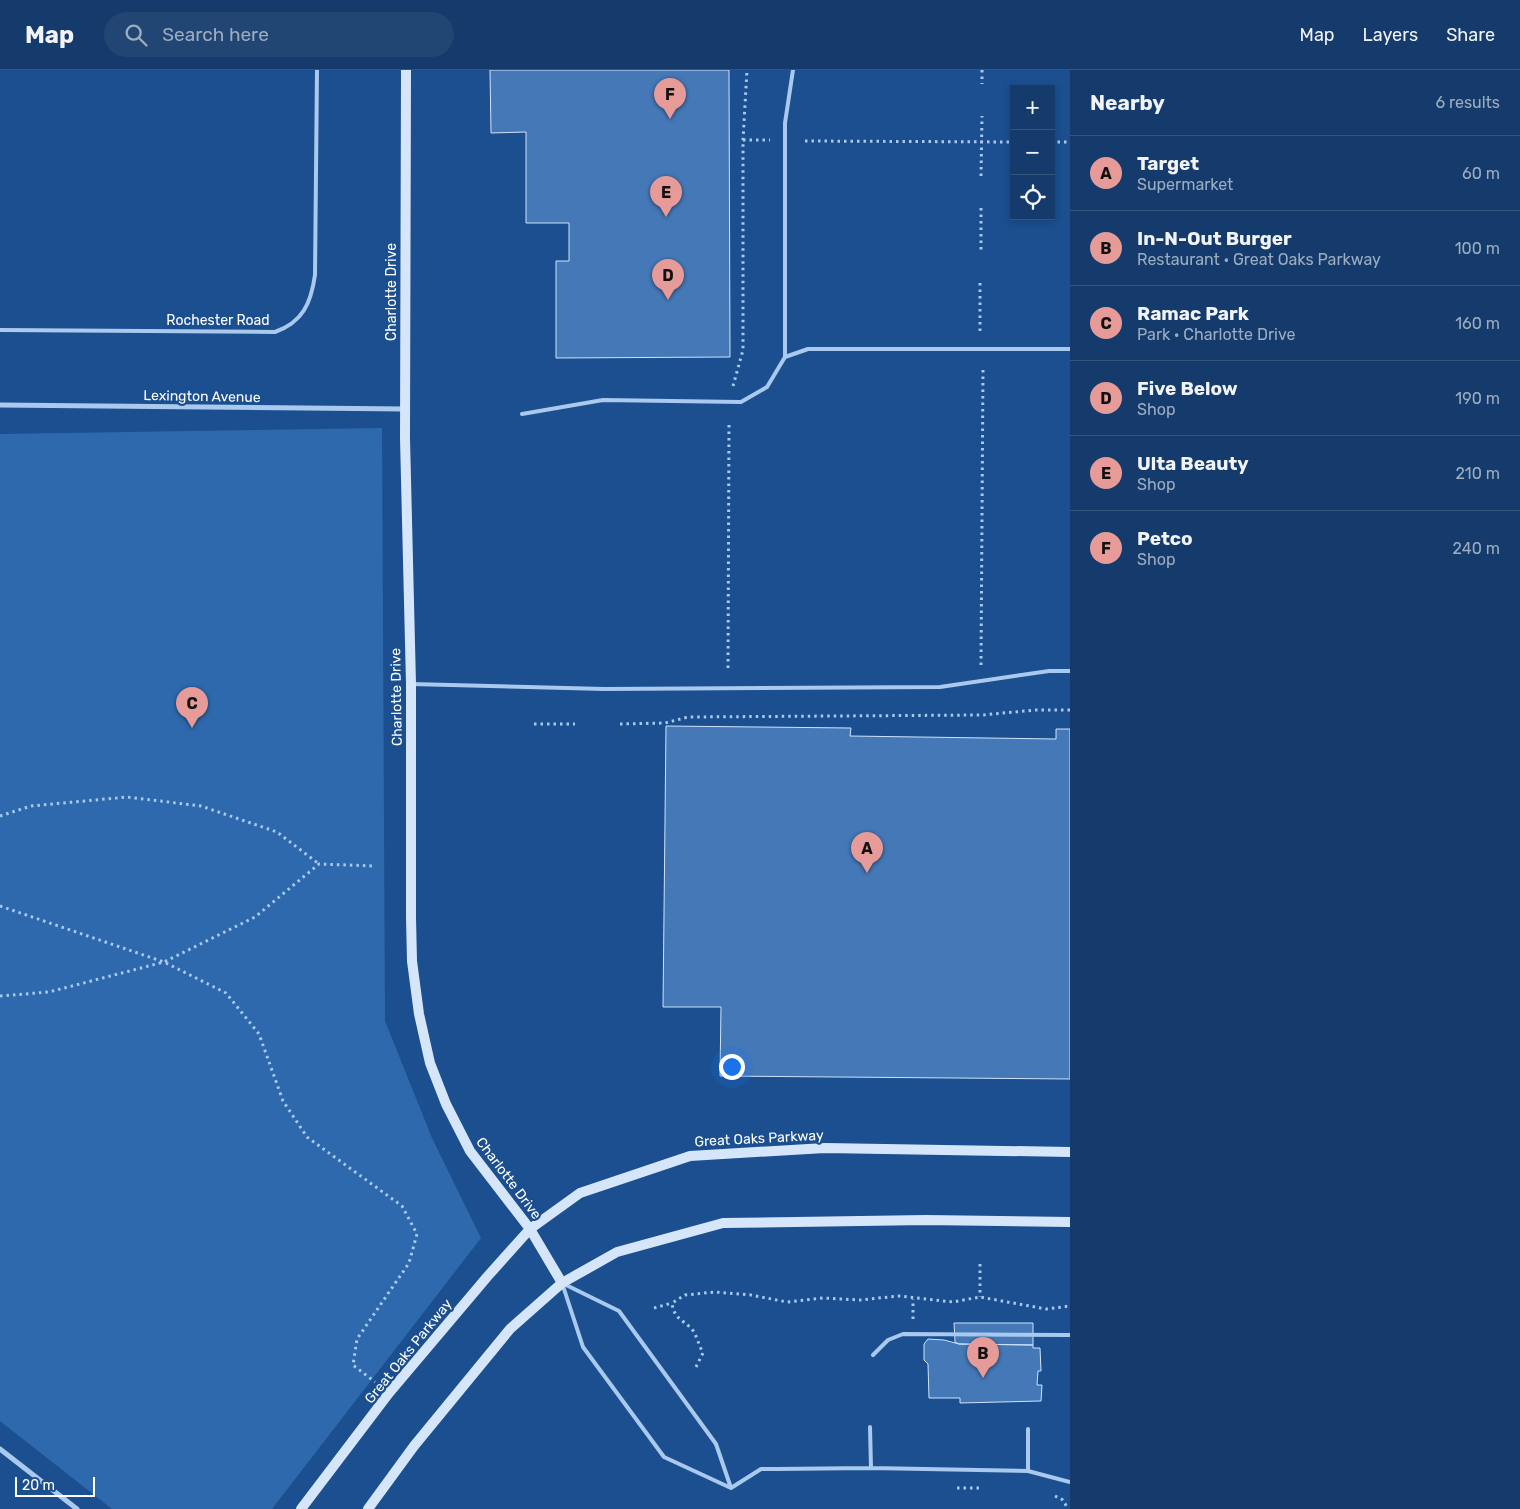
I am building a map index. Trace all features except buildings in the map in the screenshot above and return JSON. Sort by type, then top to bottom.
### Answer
[{"type":"main road","name":"Charlotte Drive","points":[[406,70],[405,409],[412,944],[419,1014],[430,1063],[446,1104],[470,1151],[530,1229],[562,1283]]},
{"type":"main road","name":"Great Oaks Parkway","points":[[301,1509],[389,1393],[486,1277],[530,1229],[580,1193],[690,1156],[826,1148],[1070,1152]]},
{"type":"main road","points":[[368,1509],[414,1446],[510,1329],[562,1283],[617,1252],[723,1223],[926,1220],[1070,1222]]},
{"type":"street","name":"Lexington Avenue","points":[[0,405],[405,409]]},
{"type":"street","points":[[0,1449],[77,1509]]},
{"type":"lane","name":"Rochester Road","points":[[0,330],[275,332],[290,326],[302,313],[312,294],[315,275],[317,70]]},
{"type":"lane","points":[[522,414],[603,400],[741,402],[767,387],[785,357],[785,123],[793,70]]},
{"type":"lane","points":[[785,357],[808,349],[1070,349]]},
{"type":"lane","points":[[410,684],[604,689],[940,687],[1049,671],[1070,671]]},
{"type":"lane","points":[[562,1283],[619,1311],[716,1444],[731,1488]]},
{"type":"lane","points":[[562,1283],[583,1347],[664,1457],[731,1488]]},
{"type":"lane","points":[[873,1355],[888,1340],[903,1334],[1070,1335]]},
{"type":"lane","points":[[870,1427],[871,1468]]},
{"type":"lane","points":[[1028,1429],[1028,1471]]},
{"type":"lane","points":[[731,1488],[761,1469],[871,1468],[1028,1471],[1070,1482]]},
{"type":"path","points":[[733,386],[742,350],[743,140],[747,70]]},
{"type":"path","points":[[982,70],[982,84]]},
{"type":"path","points":[[982,116],[982,176]]},
{"type":"path","points":[[743,140],[773,140]]},
{"type":"path","points":[[804,141],[1010,142]]},
{"type":"path","points":[[1055,142],[1070,142]]},
{"type":"path","points":[[981,208],[981,250]]},
{"type":"path","points":[[980,283],[980,337]]},
{"type":"path","points":[[981,666],[983,369]]},
{"type":"path","points":[[728,668],[729,422]]},
{"type":"path","points":[[620,724],[665,723],[688,718],[982,715],[1036,710],[1070,710]]},
{"type":"path","points":[[534,724],[575,724]]},
{"type":"path","points":[[0,816],[31,806],[127,797],[201,806],[277,832],[319,864],[375,866]]},
{"type":"path","points":[[0,996],[49,992],[164,962],[255,916],[319,864]]},
{"type":"path","points":[[0,906],[164,962],[226,994],[259,1034],[283,1101],[307,1137],[402,1206],[417,1234],[409,1263],[357,1339],[353,1365],[389,1393]]},
{"type":"path","points":[[980,1264],[980,1297]]},
{"type":"path","points":[[654,1308],[672,1304],[685,1295],[715,1292],[752,1295],[787,1302],[823,1298],[860,1300],[899,1296],[953,1302],[980,1297],[1046,1309],[1070,1306]]},
{"type":"path","points":[[913,1299],[913,1325]]},
{"type":"path","points":[[672,1304],[673,1314],[692,1329],[703,1353],[696,1367]]},
{"type":"path","points":[[1050,1494],[1063,1500],[1068,1509]]},
{"type":"shaded area","points":[[382,428],[385,1021],[432,1138],[481,1238],[272,1509],[112,1509],[0,1421],[0,434]]},
{"type":"place","name":"Petco","points":[[670,119]]},
{"type":"place","name":"Ulta Beauty","points":[[666,217]]},
{"type":"place","name":"Five Below","points":[[668,300]]},
{"type":"place","name":"Ramac Park","points":[[192,728]]},
{"type":"place","name":"Target","points":[[867,873]]},
{"type":"place","name":"In-N-Out Burger","points":[[983,1378]]}]
